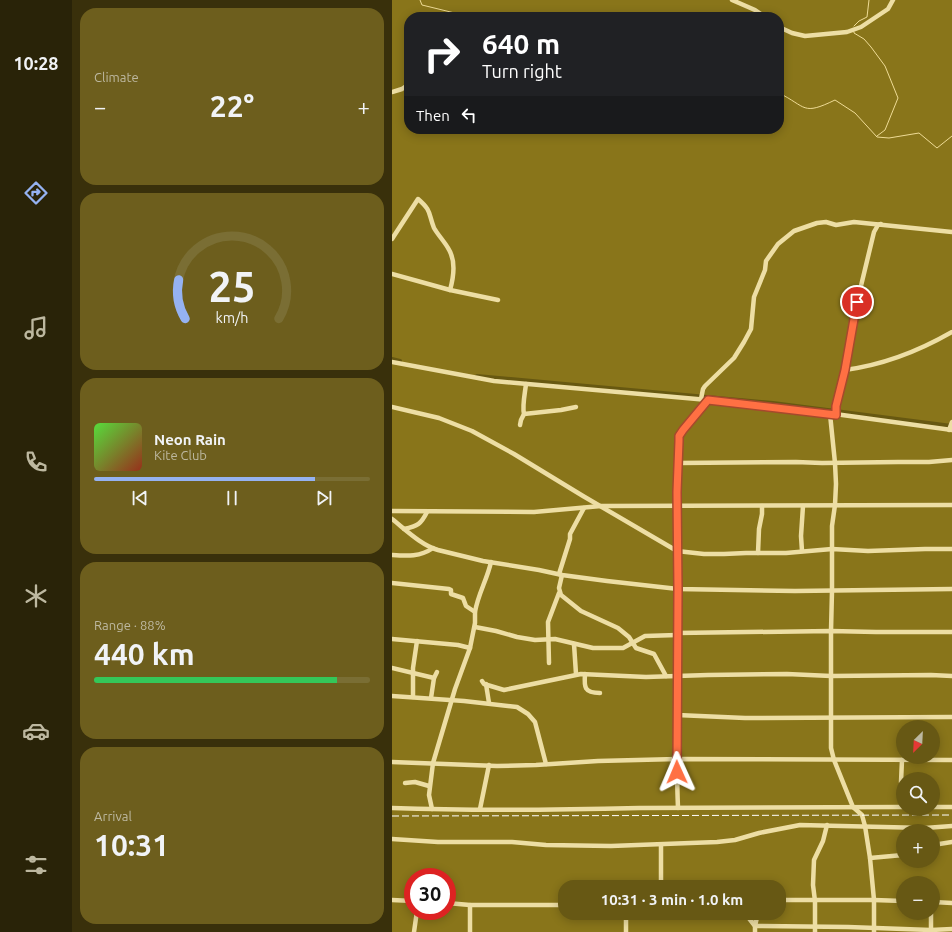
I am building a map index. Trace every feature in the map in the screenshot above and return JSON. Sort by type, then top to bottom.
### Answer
[{"type":"street","points":[[732,0],[758,12]]},
{"type":"street","points":[[784,29],[805,36],[847,32],[860,27],[888,9],[893,0]]},
{"type":"street","points":[[392,92],[404,88]]},
{"type":"street","points":[[392,239],[418,199],[425,204],[429,210],[434,227],[449,249],[454,260],[452,270],[453,280],[450,290]]},
{"type":"street","points":[[702,399],[703,389],[705,386],[734,358],[751,328],[754,297],[765,270],[766,261],[778,244],[794,231],[817,223],[826,222],[836,225],[854,222],[952,232]]},
{"type":"street","points":[[836,415],[836,406],[845,370],[854,319],[874,232],[878,225],[881,224]]},
{"type":"street","points":[[392,274],[450,290],[498,300]]},
{"type":"street","points":[[845,370],[862,368],[893,359],[929,345],[952,332]]},
{"type":"street","points":[[392,362],[486,380],[702,399],[951,430],[952,422]]},
{"type":"street","points":[[520,426],[524,414],[523,409],[526,384]]},
{"type":"street","points":[[678,808],[677,506],[679,436],[708,400]]},
{"type":"street","points":[[392,407],[439,418],[472,430],[677,551],[704,554],[786,553],[832,549],[868,551],[952,549]]},
{"type":"street","points":[[524,414],[576,407]]},
{"type":"street","points":[[830,414],[835,463],[835,505],[832,526],[832,591],[830,631],[831,748],[834,760],[853,807],[862,815],[866,826],[874,900],[874,930]]},
{"type":"street","points":[[678,463],[929,462],[952,460]]},
{"type":"street","points":[[392,511],[534,512],[601,506],[952,505]]},
{"type":"street","points":[[758,553],[762,506]]},
{"type":"street","points":[[802,551],[803,506]]},
{"type":"street","points":[[549,663],[548,622],[559,593],[561,574],[570,534],[584,508]]},
{"type":"street","points":[[404,528],[414,527],[422,523],[428,512]]},
{"type":"street","points":[[392,519],[433,548],[492,562],[613,582],[678,589],[832,591],[952,589]]},
{"type":"street","points":[[392,555],[424,554],[433,548]]},
{"type":"street","points":[[432,809],[429,786],[433,763],[452,700],[470,648],[475,627],[475,612],[480,593],[492,562]]},
{"type":"street","points":[[392,583],[449,589],[451,590],[451,594],[463,598],[466,606],[475,612]]},
{"type":"street","points":[[559,593],[581,611],[618,628],[629,637],[636,648],[654,654],[666,676]]},
{"type":"street","points":[[475,627],[535,640],[559,640],[593,648],[619,649],[627,647],[645,636],[677,634],[830,631],[952,632]]},
{"type":"street","points":[[392,639],[470,648]]},
{"type":"street","points":[[413,697],[414,656],[417,641]]},
{"type":"street","points":[[574,644],[576,674]]},
{"type":"street","points":[[392,668],[434,678]]},
{"type":"street","points":[[431,698],[434,678],[437,672]]},
{"type":"street","points":[[482,681],[486,684],[504,690],[536,682],[552,681],[576,674],[677,677],[708,674],[787,674],[831,676],[931,674],[952,676]]},
{"type":"street","points":[[585,674],[586,689],[592,692],[600,693]]},
{"type":"street","points":[[486,684],[489,703]]},
{"type":"street","points":[[392,696],[489,703],[517,707],[533,719],[537,727],[546,764]]},
{"type":"street","points":[[677,715],[745,718],[952,717]]},
{"type":"street","points":[[392,762],[489,766],[536,765],[598,760],[896,760]]},
{"type":"street","points":[[940,760],[952,760]]},
{"type":"street","points":[[480,809],[489,766]]},
{"type":"street","points":[[406,783],[415,782],[429,786]]},
{"type":"street","points":[[392,808],[896,807]]},
{"type":"street","points":[[940,807],[952,807]]},
{"type":"street","points":[[392,840],[438,842],[512,842],[578,846],[661,845],[735,840],[759,833],[800,825],[925,828],[952,826]]},
{"type":"street","points":[[815,929],[815,901],[813,885],[814,860],[827,825]]},
{"type":"street","points":[[940,844],[952,842]]},
{"type":"street","points":[[661,845],[661,880]]},
{"type":"street","points":[[870,858],[896,856]]},
{"type":"street","points":[[392,900],[404,900]]},
{"type":"street","points":[[786,900],[896,901]]},
{"type":"street","points":[[940,902],[952,903]]},
{"type":"street","points":[[456,904],[558,906]]},
{"type":"street","points":[[470,905],[470,932]]},
{"type":"street","points":[[414,932],[416,920]]},
{"type":"street","points":[[626,920],[626,932]]},
{"type":"street","points":[[749,920],[755,926],[815,929],[931,931],[952,929]]},
{"type":"street","points":[[755,932],[756,920]]},
{"type":"street","points":[[931,920],[931,931]]},
{"type":"waterway","points":[[420,0],[422,5],[451,12]]},
{"type":"waterway","points":[[854,26],[859,21],[867,17],[869,0]]},
{"type":"waterway","points":[[854,32],[864,39],[885,66],[898,98],[885,130],[877,136]]},
{"type":"waterway","points":[[784,96],[800,106],[810,109],[835,100],[855,113],[877,137],[889,138],[919,133],[937,148],[952,136]]},
{"type":"waterway","points":[[392,359],[400,361]]},
{"type":"waterway","points":[[477,376],[773,403],[952,426]]},
{"type":"railway","points":[[392,816],[952,815]]},
{"type":"route","points":[[677,772],[677,492],[679,436],[708,400],[836,415],[836,406],[845,370],[857,302]]}]
